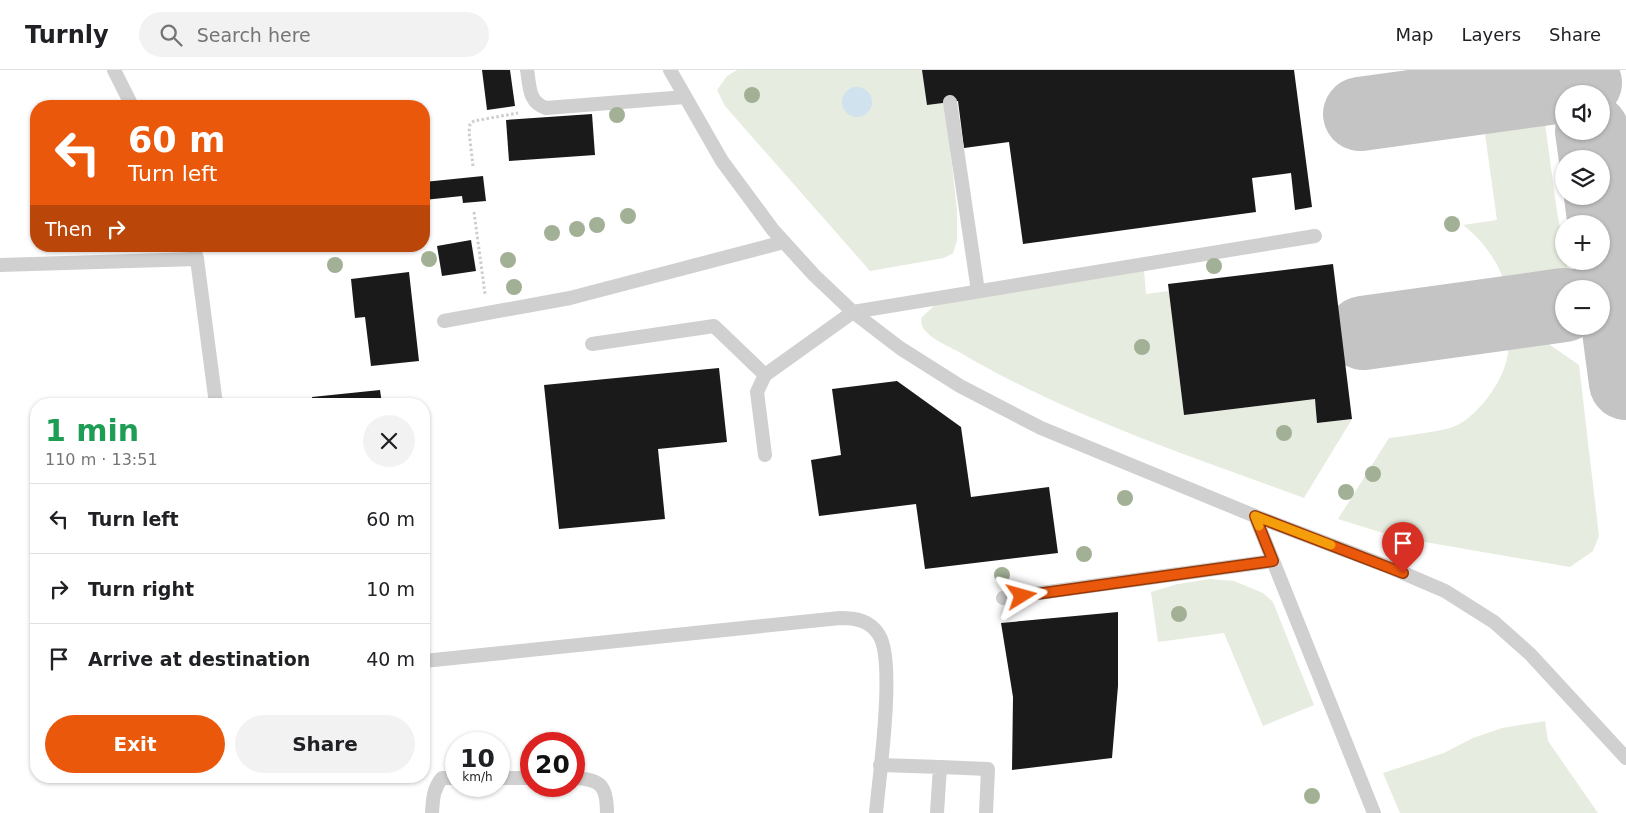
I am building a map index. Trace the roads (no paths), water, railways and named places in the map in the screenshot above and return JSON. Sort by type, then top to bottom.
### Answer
[{"type":"lane","points":[[114,70],[129,100]]},
{"type":"lane","points":[[527,70],[533,100],[539,106],[546,108],[685,97]]},
{"type":"lane","points":[[670,70],[722,161],[773,230],[814,275],[853,312],[900,348],[960,386],[1025,419],[1255,516],[1444,590],[1494,622],[1530,654],[1626,758]]},
{"type":"lane","points":[[950,102],[978,291]]},
{"type":"lane","points":[[766,455],[757,392],[765,375],[853,312],[1315,236]]},
{"type":"lane","points":[[444,321],[570,298],[784,242]]},
{"type":"lane","points":[[0,265],[195,253],[215,398]]},
{"type":"lane","points":[[592,344],[714,326],[765,375]]},
{"type":"lane","points":[[1255,516],[1374,813]]},
{"type":"lane","points":[[1003,598],[1273,561]]},
{"type":"lane","points":[[430,660],[840,618],[856,618],[870,625],[880,636],[885,650],[887,683],[876,813]]},
{"type":"lane","points":[[880,764],[988,769],[986,813]]},
{"type":"lane","points":[[937,813],[940,767]]},
{"type":"lane","points":[[432,813],[433,795],[436,786],[442,778],[445,778]]},
{"type":"lane","points":[[585,779],[599,783],[605,791],[607,813]]},
{"type":"water","points":[[857,87],[868,91],[872,102],[868,113],[857,117],[846,113],[842,102],[846,91]]}]
